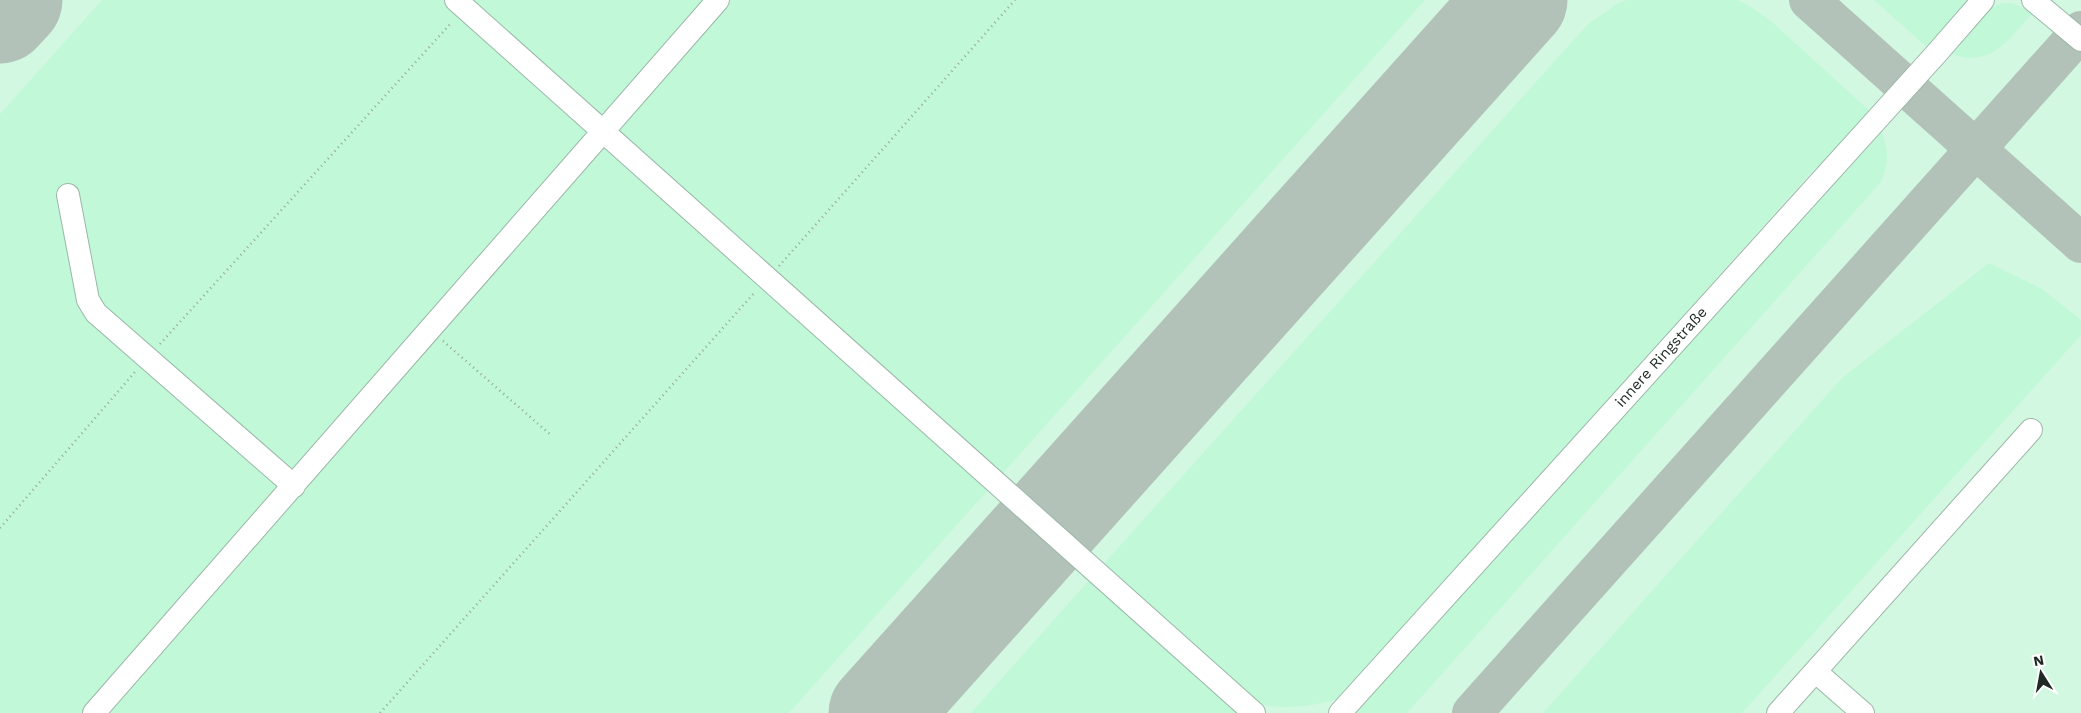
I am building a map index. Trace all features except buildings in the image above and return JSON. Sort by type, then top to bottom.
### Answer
[{"type":"lane","points":[[94,713],[718,0]]},
{"type":"lane","name":"innere Ringstraße","points":[[1340,713],[1936,54],[1982,0]]},
{"type":"lane","points":[[2033,0],[2081,40]]},
{"type":"lane","points":[[460,4],[1254,713]]},
{"type":"lane","points":[[68,195],[88,300],[96,313],[294,486]]},
{"type":"lane","points":[[1778,713],[2031,430]]},
{"type":"lane","points":[[1816,672],[1863,713]]},
{"type":"path","points":[[380,713],[1016,0]]},
{"type":"path","points":[[0,528],[460,4]]},
{"type":"path","points":[[431,330],[552,436]]},
{"type":"shaded area","points":[[0,0],[2081,0],[2081,713],[0,713]]},
{"type":"shaded area","points":[[102,0],[711,0],[293,475],[84,300],[282,486],[83,713],[0,713],[0,114]]},
{"type":"shaded area","points":[[730,0],[1425,0],[789,713],[106,713],[611,133]]},
{"type":"shaded area","points":[[1626,0],[1737,0],[1748,5],[1771,21],[1872,113],[1827,165],[1815,168],[1339,699],[1300,706],[1280,707],[1260,704],[1100,568],[1588,24]]},
{"type":"shaded area","points":[[1874,0],[1974,0],[1930,50]]},
{"type":"shaded area","points":[[2003,3],[2013,3],[2033,13],[2006,42],[1986,55],[1975,58],[1962,57],[1948,52],[1986,10]]},
{"type":"shaded area","points":[[1880,127],[1887,154],[1886,168],[1881,182],[1407,713],[1354,713]]},
{"type":"shaded area","points":[[1989,263],[2042,289],[2081,320],[2081,335],[1742,713],[1543,713],[1842,378]]},
{"type":"shaded area","points":[[1092,577],[1242,713],[971,713]]},
{"type":"taxiway","points":[[1481,39],[1535,0]]},
{"type":"taxiway","points":[[1809,0],[2081,243]]},
{"type":"taxiway","points":[[1472,713],[2081,31]]},
{"type":"runway","points":[[0,13],[12,0]]},
{"type":"runway","points":[[879,713],[1517,0]]}]
